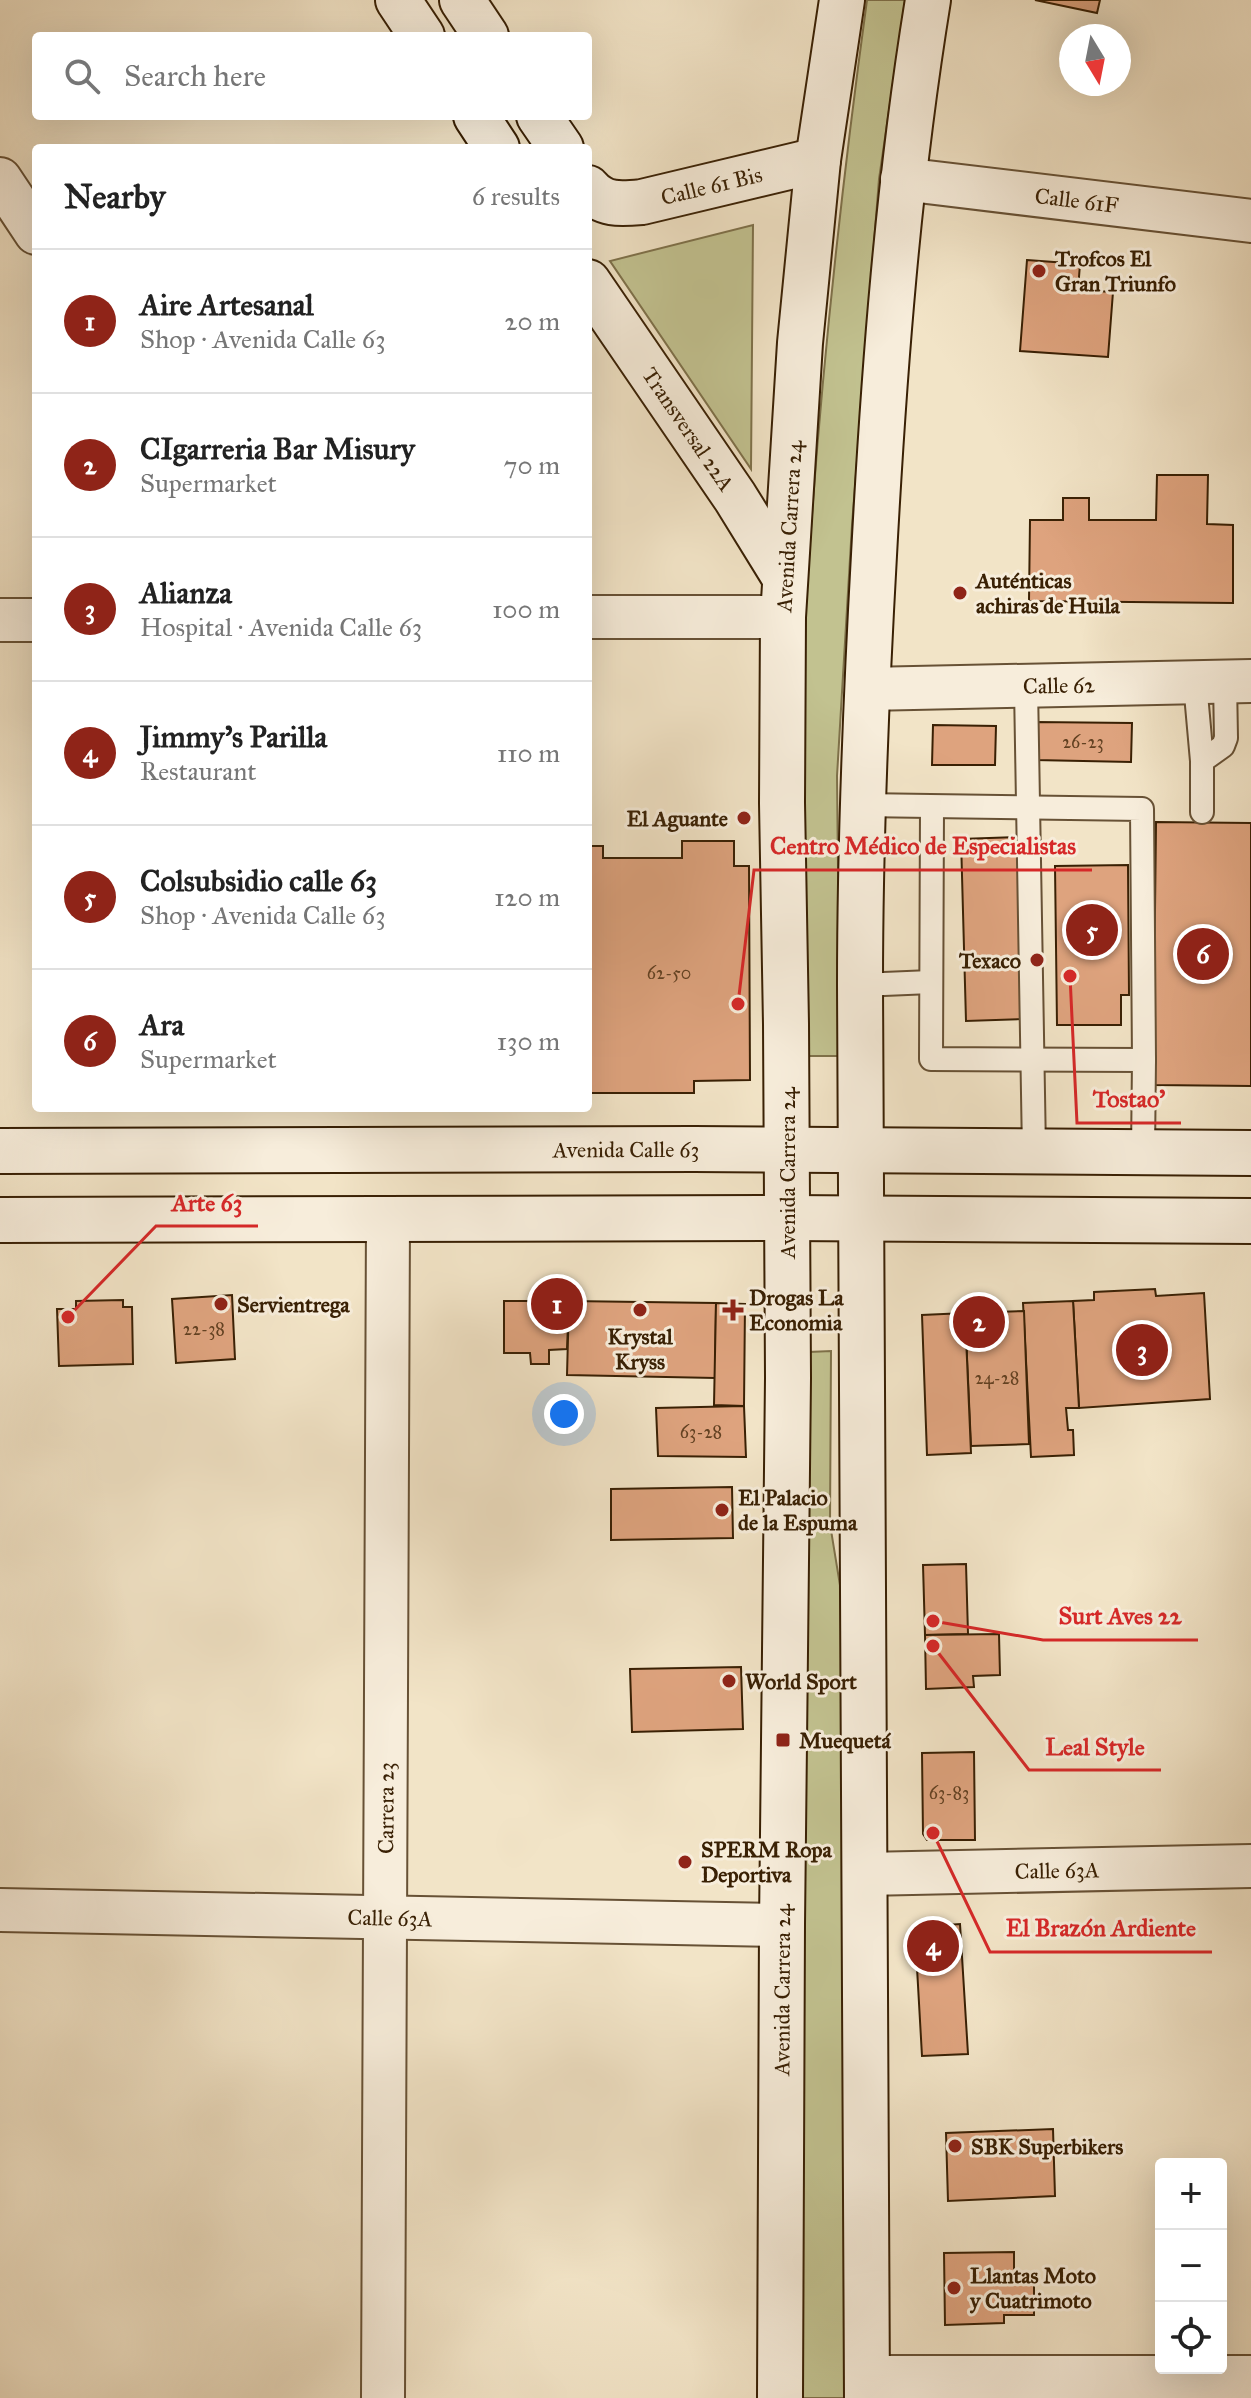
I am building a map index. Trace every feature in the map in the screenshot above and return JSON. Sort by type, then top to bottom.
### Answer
[{"type":"main road","points":[[398,0],[419,32]]},
{"type":"main road","points":[[462,0],[483,32]]},
{"type":"main road","name":"Avenida Carrera 24","points":[[780,2398],[788,1218],[782,803],[784,598],[800,343],[818,160],[842,0]]},
{"type":"main road","points":[[867,2388],[861,805],[881,420],[902,179],[928,0]]},
{"type":"main road","points":[[479,120],[494,144]]},
{"type":"main road","points":[[542,120],[558,144]]},
{"type":"main road","name":"Calle 61 Bis","points":[[596,194],[621,204],[642,202],[818,160]]},
{"type":"main road","name":"Transversal 22A","points":[[592,288],[735,497],[784,598]]},
{"type":"main road","name":"Avenida Calle 63","points":[[0,1151],[787,1149],[1251,1153]]},
{"type":"main road","points":[[0,1220],[861,1218],[1251,1221]]},
{"type":"street","points":[[0,179],[32,227]]},
{"type":"street","name":"Calle 61F","points":[[902,179],[1251,221]]},
{"type":"street","points":[[592,617],[784,598]]},
{"type":"street","points":[[0,620],[32,620]]},
{"type":"street","name":"Calle 62","points":[[867,689],[1224,682]]},
{"type":"street","name":"Carrera 23","points":[[383,2398],[388,1220]]},
{"type":"street","name":"Calle 63A","points":[[865,1874],[1251,1866]]},
{"type":"street","name":"Calle 63A","points":[[0,1910],[782,1925]]},
{"type":"street","points":[[867,2388],[1251,2377]]},
{"type":"lane","points":[[1202,812],[1202,761],[1224,682]]},
{"type":"lane","points":[[1202,761],[1223,746],[1226,738],[1224,682]]},
{"type":"lane","points":[[1026,687],[1034,1151]]},
{"type":"lane","points":[[861,805],[1142,809],[1143,1152]]},
{"type":"lane","points":[[932,808],[931,1059],[1144,1060]]},
{"type":"lane","points":[[860,985],[931,982]]},
{"type":"green space","points":[[867,0],[905,0],[879,179],[852,525],[837,776],[840,1056],[799,1056],[797,813],[807,583],[832,290]]},
{"type":"green space","points":[[753,225],[751,469],[610,261]]},
{"type":"green space","points":[[831,1351],[830,1524],[846,1622],[847,2398],[803,2398],[802,1980],[809,1352]]},
{"type":"building","points":[[1035,0],[1100,0],[1097,13]]},
{"type":"building","points":[[1027,260],[1080,264],[1078,290],[1113,292],[1108,357],[1020,351]]},
{"type":"building","points":[[1157,475],[1208,475],[1207,524],[1233,525],[1233,603],[1029,601],[1030,520],[1063,520],[1063,498],[1089,498],[1089,520],[1156,520]]},
{"type":"building","points":[[1035,722],[1132,723],[1131,762],[1035,760]]},
{"type":"building","points":[[933,725],[996,726],[995,765],[932,765]]},
{"type":"building","points":[[1156,822],[1251,823],[1251,1086],[1153,1085]]},
{"type":"building","points":[[1019,837],[1024,1019],[966,1021],[961,839]]},
{"type":"building","points":[[682,841],[734,841],[734,866],[749,866],[750,1080],[694,1081],[694,1093],[592,1093],[592,846],[603,846],[603,858],[682,858]]},
{"type":"building","points":[[1128,865],[1129,995],[1121,995],[1121,1025],[1057,1025],[1055,866]]},
{"type":"building","points":[[1155,1289],[1156,1296],[1204,1293],[1210,1399],[1079,1408],[1073,1301],[1094,1300],[1094,1292]]},
{"type":"building","points":[[232,1295],[235,1359],[176,1363],[172,1299]]},
{"type":"building","points":[[123,1300],[123,1307],[132,1307],[133,1364],[59,1366],[57,1309],[76,1309],[76,1301]]},
{"type":"building","points":[[504,1301],[569,1301],[567,1349],[549,1350],[549,1364],[531,1364],[530,1353],[504,1353]]},
{"type":"building","points":[[569,1301],[716,1303],[715,1378],[567,1375]]},
{"type":"building","points":[[1073,1301],[1079,1408],[1066,1408],[1068,1430],[1073,1430],[1074,1455],[1031,1457],[1023,1303]]},
{"type":"building","points":[[716,1303],[745,1304],[744,1406],[714,1405]]},
{"type":"building","points":[[1024,1311],[1029,1444],[971,1446],[965,1313]]},
{"type":"building","points":[[965,1313],[971,1453],[927,1455],[922,1315]]},
{"type":"building","points":[[744,1406],[746,1457],[658,1456],[656,1408]]},
{"type":"building","points":[[732,1487],[733,1538],[611,1540],[611,1489]]},
{"type":"building","points":[[966,1564],[968,1634],[925,1635],[923,1565]]},
{"type":"building","points":[[999,1634],[1000,1675],[973,1676],[974,1687],[926,1689],[925,1635]]},
{"type":"building","points":[[741,1667],[743,1729],[632,1732],[630,1669]]},
{"type":"building","points":[[974,1752],[975,1840],[927,1840],[923,1834],[922,1753]]},
{"type":"building","points":[[960,1924],[968,2054],[922,2056],[916,1950],[932,1926]]},
{"type":"building","points":[[1053,2129],[1055,2196],[948,2201],[946,2133]]},
{"type":"building","points":[[1014,2252],[1014,2284],[1034,2283],[1034,2315],[1004,2315],[1004,2323],[945,2325],[944,2253]]},
{"type":"place","name":"Trofcos El Gran Triunfo","points":[[1039,271]]},
{"type":"place","name":"Auténticas achiras de Huila","points":[[960,593]]},
{"type":"place","name":"El Aguante","points":[[744,818]]},
{"type":"place","name":"Colsubsidio calle 63","points":[[1092,930]]},
{"type":"place","name":"Ara","points":[[1203,954]]},
{"type":"place","name":"Texaco","points":[[1037,960]]},
{"type":"place","name":"Tostao’","points":[[1070,976]]},
{"type":"place","name":"Centro Médico de Especialistas","points":[[738,1004]]},
{"type":"place","name":"Servientrega","points":[[221,1304]]},
{"type":"place","name":"Aire Artesanal","points":[[557,1304]]},
{"type":"place","name":"Krystal Kryss","points":[[640,1310]]},
{"type":"place","name":"Drogas La Economia","points":[[733,1310]]},
{"type":"place","name":"Arte 63","points":[[68,1317]]},
{"type":"place","name":"CIgarreria Bar Misury","points":[[979,1322]]},
{"type":"place","name":"Alianza","points":[[1142,1350]]},
{"type":"place","name":"El Palacio de la Espuma","points":[[722,1510]]},
{"type":"place","name":"Surt Aves 22","points":[[933,1621]]},
{"type":"place","name":"Leal Style","points":[[933,1646]]},
{"type":"place","name":"World Sport","points":[[729,1681]]},
{"type":"place","name":"Muequetá","points":[[783,1740]]},
{"type":"place","name":"El Brazón Ardiente","points":[[933,1833]]},
{"type":"place","name":"SPERM Ropa Deportiva","points":[[685,1862]]},
{"type":"place","name":"Jimmy's Parilla","points":[[933,1946]]},
{"type":"place","name":"SBK Superbikers","points":[[955,2146]]},
{"type":"place","name":"Llantas Moto y Cuatrimoto","points":[[954,2288]]}]
